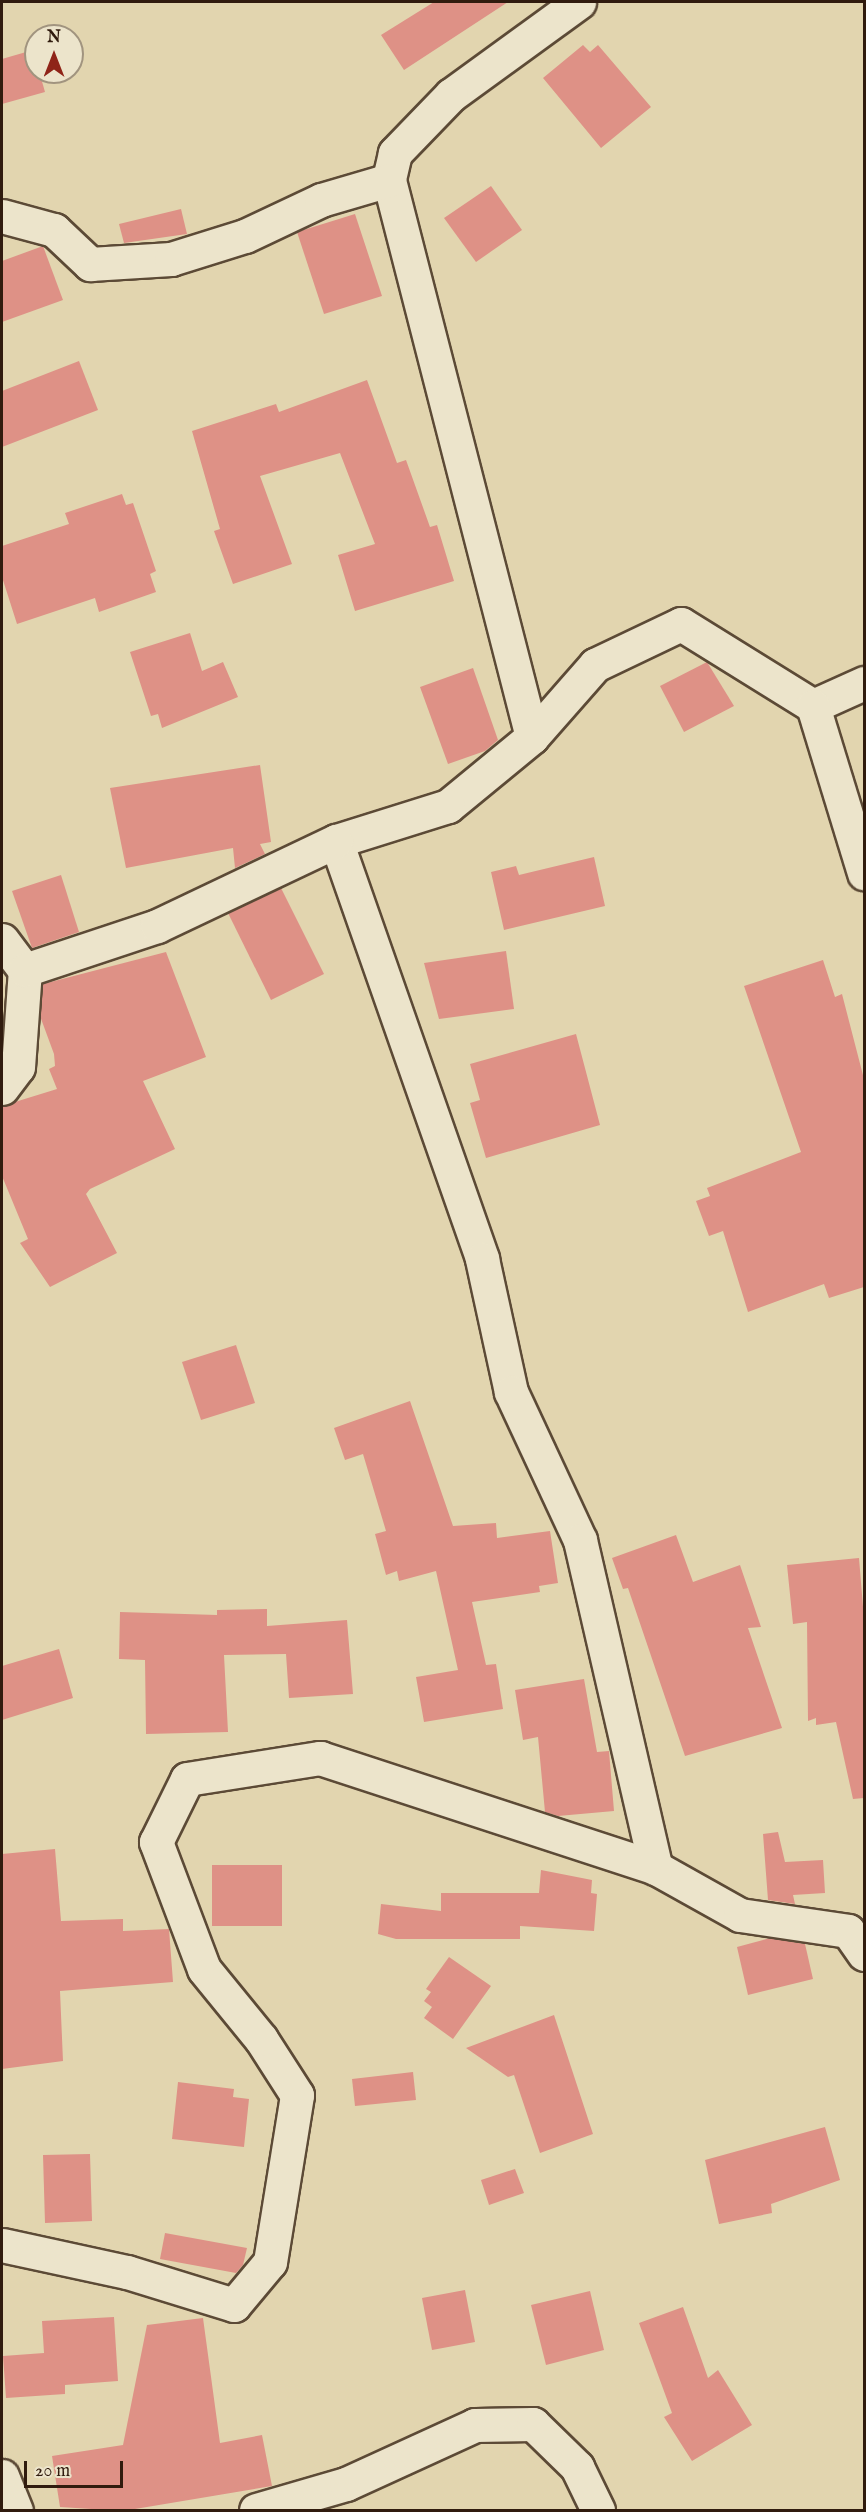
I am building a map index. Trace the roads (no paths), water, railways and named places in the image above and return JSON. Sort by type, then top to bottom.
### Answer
[{"type":"street","points":[[532,737],[389,180],[396,153],[451,95],[579,2]]},
{"type":"street","points":[[2,216],[54,230],[90,264],[171,259],[245,236],[321,200],[389,180]]},
{"type":"street","points":[[25,970],[157,926],[336,841],[448,806],[532,737],[595,665],[681,624],[813,706],[864,873]]},
{"type":"street","points":[[813,706],[864,683]]},
{"type":"street","points":[[336,841],[482,1259],[512,1392],[580,1540],[656,1868]]},
{"type":"street","points":[[2,940],[25,970],[18,1067],[2,1088]]},
{"type":"street","points":[[2,2245],[127,2272],[234,2305],[270,2262],[297,2095],[261,2039],[204,1969],[156,1842],[187,1779],[320,1758],[656,1868],[740,1915],[848,1931],[864,1954]]},
{"type":"street","points":[[256,2511],[346,2484],[475,2425],[533,2424],[577,2467],[598,2511]]},
{"type":"street","points":[[2,2476],[16,2511]]}]
